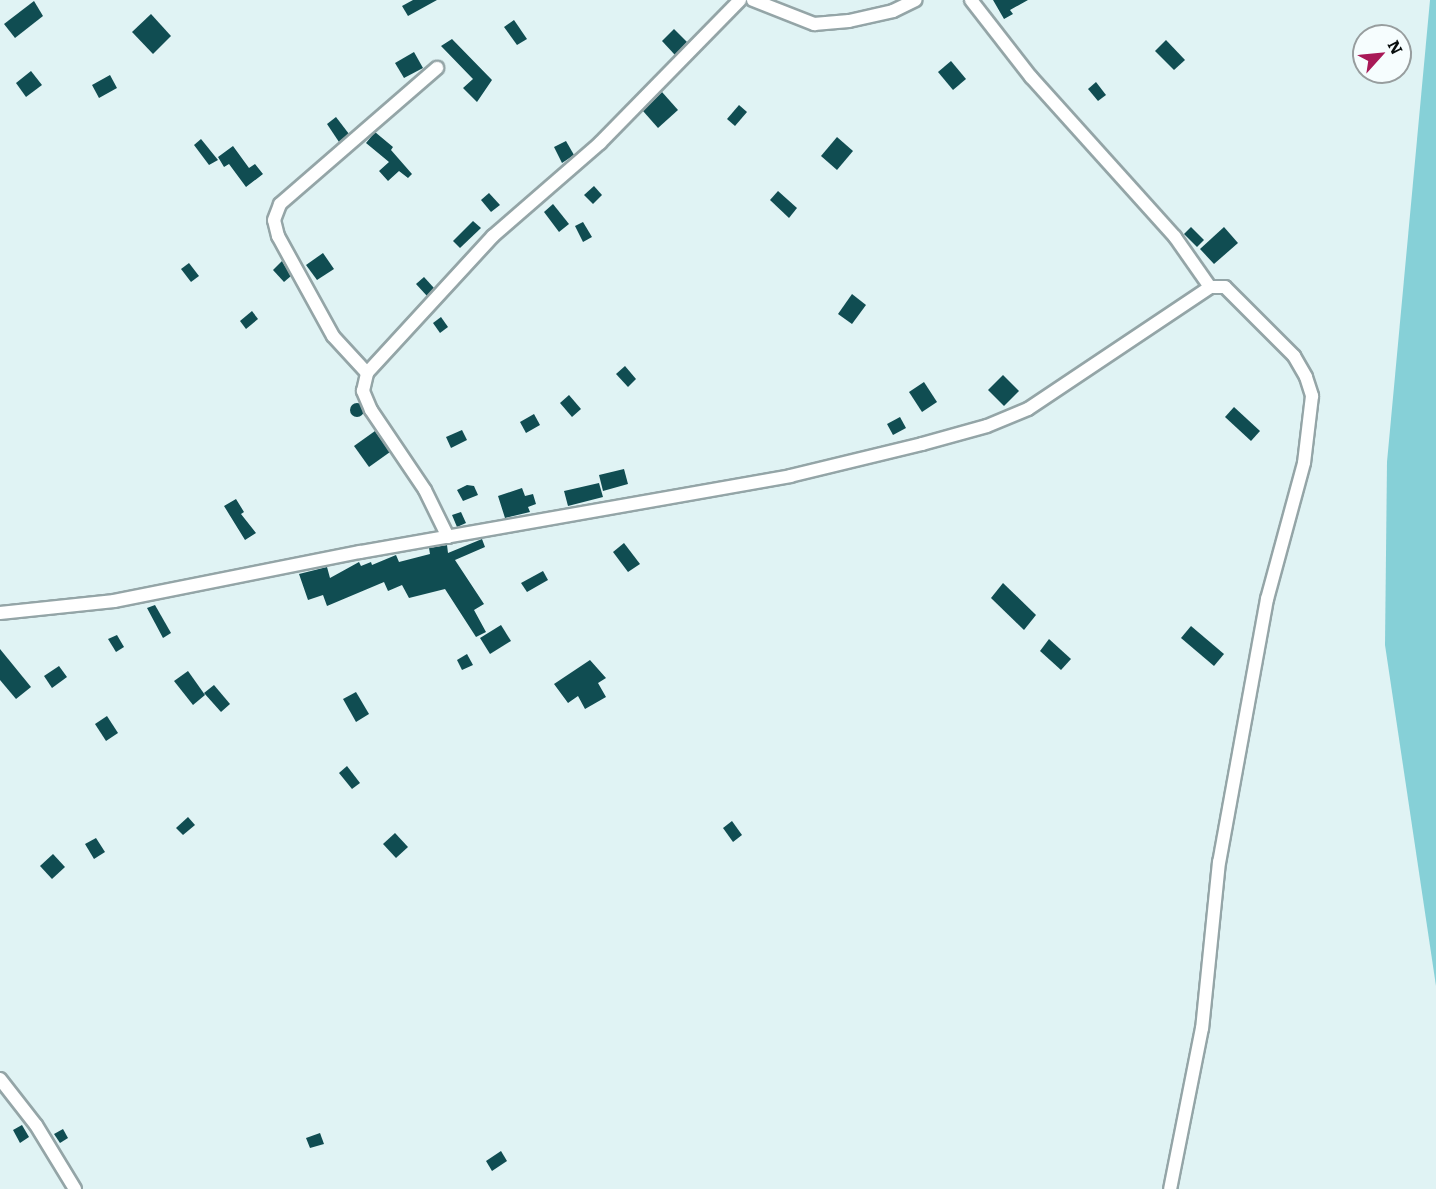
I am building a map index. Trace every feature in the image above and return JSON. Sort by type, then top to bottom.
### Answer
[{"type":"street","points":[[448,537],[425,490],[371,410],[363,391],[367,373],[493,236],[600,143],[740,0]]},
{"type":"street","points":[[753,0],[814,24],[849,21],[891,5],[916,0]]},
{"type":"street","points":[[971,0],[1031,77],[1175,237],[1210,287]]},
{"type":"street","points":[[367,373],[333,336],[279,236],[274,220],[280,204],[437,68]]},
{"type":"street","points":[[0,613],[114,601],[448,537],[790,476],[987,426],[1028,408],[1210,287],[1225,287],[1294,356],[1306,377],[1311,396],[1304,463],[1267,599],[1221,851],[1202,1028],[1170,1189]]},
{"type":"street","points":[[0,1079],[36,1125],[75,1189]]},
{"type":"water","points":[[1430,0],[1436,0],[1436,986],[1385,645],[1387,462]]},
{"type":"building","points":[[413,0],[437,0],[408,16],[402,6]]},
{"type":"building","points":[[993,0],[1028,0],[1010,10],[1013,14],[1004,19]]},
{"type":"building","points":[[34,1],[43,16],[15,38],[4,24]]},
{"type":"building","points":[[151,14],[171,36],[153,54],[132,32]]},
{"type":"building","points":[[514,20],[527,39],[517,45],[504,27]]},
{"type":"building","points":[[674,29],[687,42],[675,55],[662,41]]},
{"type":"building","points":[[452,39],[492,80],[477,102],[463,88],[473,79],[441,46]]},
{"type":"building","points":[[1166,40],[1185,60],[1174,70],[1155,51]]},
{"type":"building","points":[[414,52],[423,68],[404,78],[395,63]]},
{"type":"building","points":[[951,61],[966,79],[953,90],[938,72]]},
{"type":"building","points":[[31,71],[42,85],[26,97],[16,83]]},
{"type":"building","points":[[110,75],[117,88],[99,98],[92,85]]},
{"type":"building","points":[[1096,82],[1106,95],[1098,101],[1088,89]]},
{"type":"building","points":[[662,92],[678,110],[658,128],[643,111]]},
{"type":"building","points":[[739,105],[747,112],[735,126],[727,119]]},
{"type":"building","points":[[336,117],[349,134],[339,142],[327,124]]},
{"type":"building","points":[[375,132],[393,147],[391,150],[412,174],[408,178],[399,171],[388,181],[379,171],[389,162],[366,143]]},
{"type":"building","points":[[837,137],[853,151],[837,170],[821,156]]},
{"type":"building","points":[[201,139],[218,160],[209,165],[194,145]]},
{"type":"building","points":[[566,141],[574,155],[562,163],[554,147]]},
{"type":"building","points":[[233,146],[249,168],[255,164],[263,174],[246,187],[229,164],[224,167],[218,157]]},
{"type":"building","points":[[594,186],[602,195],[593,204],[584,195]]},
{"type":"building","points":[[778,191],[797,208],[789,218],[770,200]]},
{"type":"building","points":[[489,193],[500,205],[491,212],[481,200]]},
{"type":"building","points":[[553,204],[569,224],[559,232],[544,212]]},
{"type":"building","points":[[473,221],[481,228],[460,248],[453,241]]},
{"type":"building","points":[[583,222],[592,237],[583,242],[575,226]]},
{"type":"building","points":[[1191,227],[1204,240],[1197,247],[1184,234]]},
{"type":"building","points":[[1224,227],[1238,243],[1214,264],[1200,249]]},
{"type":"building","points":[[323,253],[334,269],[317,280],[306,265]]},
{"type":"building","points":[[282,261],[291,276],[284,282],[273,270]]},
{"type":"building","points":[[189,263],[199,276],[191,282],[181,269]]},
{"type":"building","points":[[424,277],[434,288],[427,296],[416,284]]},
{"type":"building","points":[[852,294],[866,305],[852,324],[838,314]]},
{"type":"building","points":[[252,311],[258,319],[246,329],[240,321]]},
{"type":"building","points":[[441,317],[448,327],[440,333],[433,323]]},
{"type":"building","points":[[625,366],[636,379],[628,387],[616,374]]},
{"type":"building","points":[[1003,375],[1019,391],[1004,406],[988,390]]},
{"type":"building","points":[[924,382],[937,402],[922,412],[909,392]]},
{"type":"building","points":[[569,395],[581,409],[572,417],[560,403]]},
{"type":"building","points":[[357,403],[362,405],[364,410],[362,415],[357,417],[352,415],[350,410],[352,405]]},
{"type":"building","points":[[1234,407],[1260,431],[1251,441],[1225,417]]},
{"type":"building","points":[[534,414],[540,425],[526,433],[520,422]]},
{"type":"building","points":[[900,417],[906,428],[893,435],[887,424]]},
{"type":"building","points":[[462,430],[467,440],[451,448],[446,437]]},
{"type":"building","points":[[375,431],[390,452],[369,467],[354,446]]},
{"type":"building","points":[[624,469],[628,484],[603,491],[599,475]]},
{"type":"building","points":[[599,483],[603,497],[568,506],[564,491]]},
{"type":"building","points":[[467,485],[474,486],[478,495],[463,501],[457,490]]},
{"type":"building","points":[[522,488],[525,496],[533,494],[536,504],[528,507],[530,512],[505,518],[498,496]]},
{"type":"building","points":[[236,499],[244,512],[241,514],[256,533],[245,540],[224,506]]},
{"type":"building","points":[[461,512],[466,523],[457,527],[452,515]]},
{"type":"building","points":[[482,539],[485,547],[455,560],[484,604],[474,610],[486,632],[476,637],[445,589],[409,598],[402,585],[388,591],[384,582],[327,606],[323,595],[308,600],[299,574],[327,567],[330,578],[359,562],[361,566],[371,562],[372,565],[396,555],[399,562],[430,554],[429,548],[447,545],[448,553]]},
{"type":"building","points":[[624,543],[640,564],[628,572],[613,552]]},
{"type":"building","points":[[543,571],[548,580],[527,592],[521,583]]},
{"type":"building","points":[[1003,583],[1036,615],[1024,630],[991,598]]},
{"type":"building","points":[[155,605],[171,633],[163,638],[147,608]]},
{"type":"building","points":[[501,625],[511,641],[490,654],[480,638]]},
{"type":"building","points":[[1191,626],[1224,654],[1214,666],[1181,638]]},
{"type":"building","points":[[117,635],[124,647],[116,652],[108,639]]},
{"type":"building","points":[[1049,639],[1071,659],[1061,670],[1040,651]]},
{"type":"building","points":[[0,649],[31,687],[16,699],[0,680]]},
{"type":"building","points":[[467,654],[473,665],[462,670],[457,660]]},
{"type":"building","points":[[590,660],[606,678],[598,683],[606,697],[585,709],[578,696],[568,703],[554,684]]},
{"type":"building","points":[[59,666],[67,677],[52,688],[44,676]]},
{"type":"building","points":[[188,671],[205,695],[193,705],[174,681]]},
{"type":"building","points":[[214,685],[230,704],[221,712],[204,693]]},
{"type":"building","points":[[356,692],[369,714],[356,722],[343,699]]},
{"type":"building","points":[[107,716],[118,733],[106,741],[95,724]]},
{"type":"building","points":[[347,766],[360,783],[352,789],[339,773]]},
{"type":"building","points":[[188,817],[195,825],[183,835],[176,828]]},
{"type":"building","points":[[732,821],[742,835],[733,842],[723,828]]},
{"type":"building","points":[[395,833],[408,847],[396,858],[383,844]]},
{"type":"building","points":[[96,838],[105,852],[94,859],[85,844]]},
{"type":"building","points":[[53,854],[65,867],[52,879],[40,866]]},
{"type":"building","points":[[22,1125],[29,1137],[20,1143],[13,1130]]},
{"type":"building","points":[[63,1129],[68,1138],[60,1143],[54,1134]]},
{"type":"building","points":[[320,1133],[324,1144],[310,1148],[306,1138]]},
{"type":"building","points":[[501,1151],[507,1161],[492,1171],[486,1161]]}]
